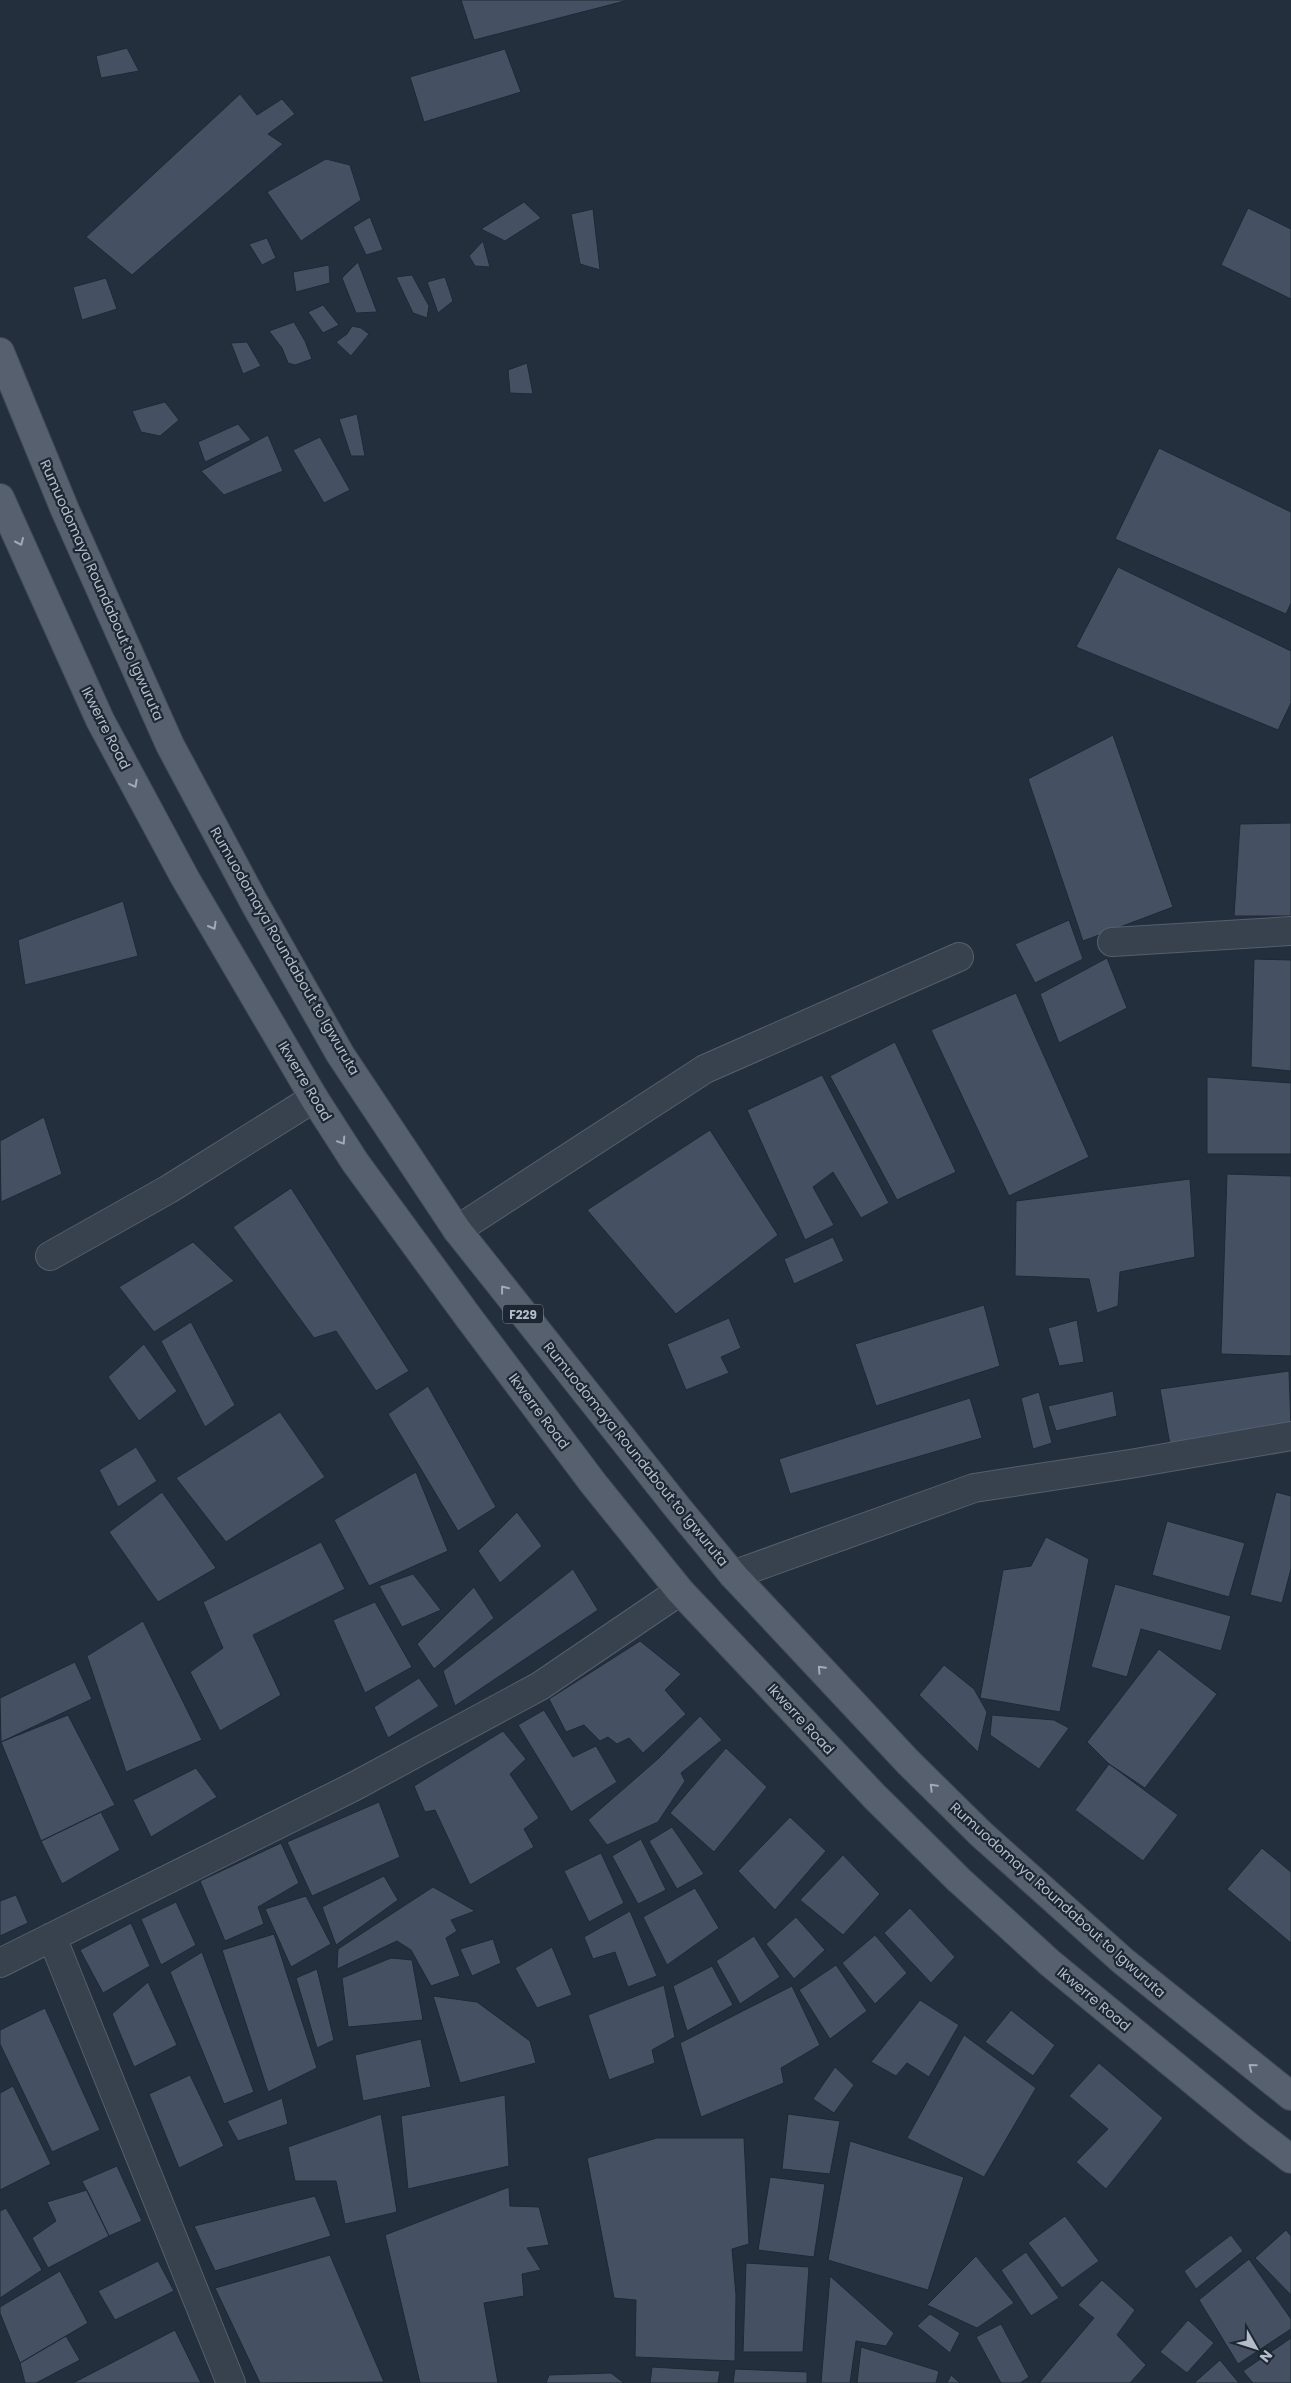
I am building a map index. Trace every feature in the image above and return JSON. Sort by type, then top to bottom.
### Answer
[{"type":"main road","name":"Rumuodomaya Roundabout to Igwuruta","points":[[0,352],[65,510],[170,745],[255,904],[340,1054],[457,1230],[676,1507],[733,1575],[908,1762],[981,1834],[1123,1961],[1291,2096]]},
{"type":"main road","name":"Ikwerre Road","points":[[0,498],[100,720],[185,878],[314,1098],[355,1162],[593,1483],[680,1591],[875,1797],[959,1880],[1050,1963],[1291,2159]]},
{"type":"street","points":[[1112,942],[1291,931]]},
{"type":"street","points":[[457,1230],[705,1069],[959,957]]},
{"type":"street","points":[[50,1256],[170,1189],[314,1098]]},
{"type":"street","points":[[733,1575],[974,1488],[1130,1464],[1291,1436]]},
{"type":"street","points":[[0,1963],[353,1787],[540,1686],[680,1591]]},
{"type":"street","points":[[52,1937],[231,2383]]},
{"type":"building","points":[[461,0],[625,0],[625,1],[474,40]]},
{"type":"building","points":[[127,48],[139,71],[101,78],[96,56]]},
{"type":"building","points":[[505,49],[521,92],[424,122],[410,77]]},
{"type":"building","points":[[240,94],[257,115],[282,99],[295,114],[268,134],[283,144],[132,275],[86,237]]},
{"type":"building","points":[[326,159],[350,165],[361,200],[301,241],[267,192]]},
{"type":"building","points":[[524,202],[541,218],[505,241],[481,229]]},
{"type":"building","points":[[1248,208],[1291,229],[1291,299],[1221,265]]},
{"type":"building","points":[[593,209],[600,270],[580,264],[571,214]]},
{"type":"building","points":[[370,217],[383,250],[366,255],[353,227]]},
{"type":"building","points":[[267,238],[276,258],[262,265],[249,244]]},
{"type":"building","points":[[483,241],[490,267],[475,266],[469,256]]},
{"type":"building","points":[[358,262],[377,312],[356,313],[342,278]]},
{"type":"building","points":[[329,265],[330,283],[296,292],[293,272]]},
{"type":"building","points":[[412,275],[429,306],[427,318],[413,313],[396,277]]},
{"type":"building","points":[[445,277],[453,301],[438,313],[427,282]]},
{"type":"building","points":[[106,278],[117,309],[82,320],[73,287]]},
{"type":"building","points":[[323,305],[339,325],[323,333],[308,312]]},
{"type":"building","points":[[294,322],[305,341],[312,359],[295,365],[288,363],[282,348],[269,331]]},
{"type":"building","points":[[352,326],[361,328],[369,334],[351,356],[336,342],[347,334]]},
{"type":"building","points":[[247,342],[261,366],[243,374],[231,343]]},
{"type":"building","points":[[527,363],[533,394],[510,393],[508,370]]},
{"type":"building","points":[[165,402],[179,420],[160,436],[141,432],[132,411]]},
{"type":"building","points":[[357,414],[365,456],[351,456],[339,419]]},
{"type":"building","points":[[238,424],[251,440],[205,462],[198,442]]},
{"type":"building","points":[[268,435],[283,471],[224,495],[201,471]]},
{"type":"building","points":[[320,437],[350,490],[324,503],[293,450]]},
{"type":"building","points":[[1159,448],[1291,512],[1291,603],[1286,614],[1115,539]]},
{"type":"building","points":[[1118,567],[1291,651],[1291,703],[1278,730],[1076,647]]},
{"type":"building","points":[[1113,735],[1173,907],[1083,941],[1028,779]]},
{"type":"building","points":[[1291,823],[1291,916],[1234,916],[1240,824]]},
{"type":"building","points":[[123,901],[138,956],[25,985],[18,940]]},
{"type":"building","points":[[1069,920],[1083,959],[1035,983],[1015,944]]},
{"type":"building","points":[[1107,958],[1127,1008],[1059,1043],[1040,994]]},
{"type":"building","points":[[1254,959],[1291,960],[1291,1071],[1251,1067]]},
{"type":"building","points":[[1016,993],[1089,1157],[1009,1196],[931,1030]]},
{"type":"building","points":[[895,1042],[956,1172],[897,1200],[830,1076]]},
{"type":"building","points":[[822,1075],[889,1203],[861,1218],[833,1172],[813,1187],[834,1225],[805,1240],[747,1110]]},
{"type":"building","points":[[1207,1077],[1291,1083],[1291,1154],[1207,1154]]},
{"type":"building","points":[[44,1117],[62,1174],[1,1202],[0,1141]]},
{"type":"building","points":[[710,1130],[778,1235],[676,1314],[587,1210]]},
{"type":"building","points":[[1227,1174],[1291,1176],[1291,1356],[1221,1354]]},
{"type":"building","points":[[1190,1179],[1195,1257],[1120,1272],[1118,1306],[1097,1313],[1089,1279],[1015,1276],[1016,1201]]},
{"type":"building","points":[[291,1188],[409,1371],[376,1391],[336,1331],[314,1338],[233,1227]]},
{"type":"building","points":[[833,1237],[844,1261],[794,1284],[784,1259]]},
{"type":"building","points":[[193,1242],[234,1281],[154,1332],[119,1287]]},
{"type":"building","points":[[984,1305],[1000,1366],[876,1406],[855,1344]]},
{"type":"building","points":[[729,1318],[741,1348],[721,1357],[729,1373],[686,1390],[667,1344]]},
{"type":"building","points":[[1077,1320],[1084,1362],[1059,1366],[1048,1328]]},
{"type":"building","points":[[191,1322],[235,1405],[205,1427],[161,1341]]},
{"type":"building","points":[[144,1344],[177,1391],[139,1421],[108,1377]]},
{"type":"building","points":[[1289,1371],[1291,1428],[1171,1450],[1160,1389]]},
{"type":"building","points":[[428,1386],[496,1507],[458,1531],[388,1414]]},
{"type":"building","points":[[1113,1391],[1117,1416],[1056,1431],[1048,1406]]},
{"type":"building","points":[[1039,1392],[1052,1443],[1033,1449],[1021,1398]]},
{"type":"building","points":[[970,1398],[982,1438],[790,1494],[779,1459]]},
{"type":"building","points":[[280,1412],[325,1477],[226,1542],[176,1478]]},
{"type":"building","points":[[136,1447],[157,1481],[118,1507],[99,1470]]},
{"type":"building","points":[[416,1472],[448,1551],[369,1586],[334,1520]]},
{"type":"building","points":[[162,1492],[216,1568],[158,1602],[109,1532]]},
{"type":"building","points":[[1276,1492],[1291,1496],[1291,1569],[1282,1603],[1250,1595]]},
{"type":"building","points":[[517,1512],[542,1546],[500,1583],[478,1551]]},
{"type":"building","points":[[1167,1521],[1245,1543],[1229,1597],[1152,1575]]},
{"type":"building","points":[[1046,1537],[1089,1559],[1060,1712],[980,1698],[1003,1570],[1031,1566]]},
{"type":"building","points":[[321,1542],[345,1589],[253,1635],[281,1695],[220,1731],[190,1672],[223,1648],[203,1602]]},
{"type":"building","points":[[573,1569],[598,1610],[455,1706],[443,1671]]},
{"type":"building","points":[[413,1574],[441,1610],[402,1627],[379,1586]]},
{"type":"building","points":[[1115,1584],[1231,1616],[1221,1651],[1141,1629],[1127,1677],[1091,1667]]},
{"type":"building","points":[[474,1587],[494,1618],[434,1669],[417,1644]]},
{"type":"building","points":[[375,1602],[412,1667],[365,1693],[333,1620]]},
{"type":"building","points":[[143,1621],[202,1740],[126,1772],[87,1656]]},
{"type":"building","points":[[640,1641],[681,1674],[665,1690],[686,1714],[643,1753],[629,1738],[617,1744],[608,1737],[600,1741],[584,1725],[566,1732],[549,1699]]},
{"type":"building","points":[[1159,1649],[1217,1694],[1145,1788],[1109,1764],[1087,1742]]},
{"type":"building","points":[[75,1662],[92,1699],[1,1742],[0,1698]]},
{"type":"building","points":[[944,1665],[974,1689],[987,1712],[978,1752],[919,1695]]},
{"type":"building","points":[[419,1678],[439,1706],[388,1738],[374,1707]]},
{"type":"building","points":[[544,1710],[573,1757],[596,1746],[617,1782],[571,1812],[518,1725]]},
{"type":"building","points":[[68,1715],[115,1805],[41,1841],[1,1742]]},
{"type":"building","points":[[992,1715],[1054,1720],[1069,1728],[1039,1769],[990,1735]]},
{"type":"building","points":[[700,1716],[722,1740],[681,1773],[685,1781],[658,1822],[607,1845],[588,1820],[659,1758]]},
{"type":"building","points":[[503,1731],[526,1759],[510,1774],[539,1818],[524,1829],[534,1847],[470,1885],[435,1810],[425,1812],[414,1786]]},
{"type":"building","points":[[726,1748],[767,1787],[714,1852],[670,1813]]},
{"type":"building","points":[[1109,1764],[1178,1815],[1143,1861],[1075,1810]]},
{"type":"building","points":[[196,1768],[217,1797],[151,1837],[133,1800]]},
{"type":"building","points":[[379,1802],[400,1857],[312,1896],[287,1842]]},
{"type":"building","points":[[101,1812],[120,1850],[62,1884],[41,1841]]},
{"type":"building","points":[[790,1817],[826,1851],[775,1910],[738,1871]]},
{"type":"building","points":[[672,1827],[704,1874],[677,1889],[649,1841]]},
{"type":"building","points":[[641,1839],[666,1890],[638,1904],[612,1856]]},
{"type":"building","points":[[281,1843],[299,1883],[258,1907],[264,1924],[225,1941],[200,1881]]},
{"type":"building","points":[[1262,1848],[1291,1872],[1291,1943],[1227,1889]]},
{"type":"building","points":[[601,1853],[624,1903],[589,1922],[564,1871]]},
{"type":"building","points":[[843,1855],[880,1894],[843,1935],[800,1900]]},
{"type":"building","points":[[384,1876],[398,1900],[336,1945],[322,1907]]},
{"type":"building","points":[[433,1887],[475,1911],[451,1920],[457,1931],[446,1938],[460,1976],[431,1986],[411,1950],[397,1941],[337,1969],[338,1949]]},
{"type":"building","points":[[695,1888],[719,1928],[667,1965],[643,1917]]},
{"type":"building","points":[[16,1895],[28,1923],[0,1936],[0,1901]]},
{"type":"building","points":[[306,1896],[331,1944],[291,1967],[265,1909]]},
{"type":"building","points":[[176,1902],[196,1945],[161,1965],[141,1919]]},
{"type":"building","points":[[910,1908],[955,1957],[931,1983],[884,1933]]},
{"type":"building","points":[[630,1911],[657,1976],[628,1987],[615,1952],[593,1959],[584,1937]]},
{"type":"building","points":[[796,1917],[825,1950],[794,1979],[766,1944]]},
{"type":"building","points":[[131,1923],[150,1966],[103,1993],[80,1950]]},
{"type":"building","points":[[274,1934],[317,2068],[268,2092],[222,1950]]},
{"type":"building","points":[[875,1935],[907,1973],[875,2004],[842,1963]]},
{"type":"building","points":[[754,1936],[780,1977],[740,2004],[716,1961]]},
{"type":"building","points":[[493,1939],[501,1963],[472,1976],[460,1949]]},
{"type":"building","points":[[552,1947],[572,1995],[537,2008],[515,1968]]},
{"type":"building","points":[[202,1952],[254,2092],[224,2104],[170,1972]]},
{"type":"building","points":[[391,1958],[412,1960],[423,2020],[348,2027],[342,1978]]},
{"type":"building","points":[[836,1965],[867,2011],[830,2039],[799,1990]]},
{"type":"building","points":[[712,1966],[733,2005],[687,2031],[673,1986]]},
{"type":"building","points":[[317,1969],[334,2040],[317,2048],[296,1978]]},
{"type":"building","points":[[148,1982],[177,2045],[134,2067],[112,2014]]},
{"type":"building","points":[[664,1985],[675,2037],[652,2050],[655,2063],[609,2080],[588,2015]]},
{"type":"building","points":[[792,1986],[820,2045],[781,2068],[784,2083],[701,2117],[680,2043]]},
{"type":"building","points":[[433,1996],[477,2002],[530,2041],[536,2063],[460,2083]]},
{"type":"building","points":[[920,2000],[959,2025],[929,2077],[907,2063],[896,2076],[871,2062]]},
{"type":"building","points":[[45,2008],[100,2130],[52,2152],[0,2044],[0,2030]]},
{"type":"building","points":[[1011,2010],[1055,2045],[1033,2076],[985,2042]]},
{"type":"building","points":[[964,2035],[1036,2088],[984,2177],[907,2138]]},
{"type":"building","points":[[421,2039],[431,2087],[363,2101],[355,2055]]},
{"type":"building","points":[[1099,2063],[1163,2118],[1106,2189],[1076,2162],[1108,2129],[1069,2096]]},
{"type":"building","points":[[835,2067],[854,2085],[834,2113],[813,2099]]},
{"type":"building","points":[[190,2075],[224,2146],[179,2168],[149,2094]]},
{"type":"building","points":[[13,2086],[51,2164],[0,2190],[0,2093]]},
{"type":"building","points":[[505,2095],[509,2166],[408,2189],[401,2116]]},
{"type":"building","points":[[282,2098],[288,2124],[238,2141],[227,2121]]},
{"type":"building","points":[[381,2114],[397,2212],[345,2224],[336,2181],[295,2181],[288,2147]]},
{"type":"building","points":[[788,2114],[840,2121],[830,2174],[782,2169]]},
{"type":"building","points":[[657,2138],[744,2138],[749,2244],[732,2249],[736,2295],[735,2361],[635,2357],[636,2300],[614,2298],[587,2158]]},
{"type":"building","points":[[850,2141],[964,2177],[928,2290],[828,2260]]},
{"type":"building","points":[[117,2166],[142,2221],[109,2236],[82,2181]]},
{"type":"building","points":[[770,2177],[825,2184],[814,2257],[758,2250]]},
{"type":"building","points":[[509,2187],[510,2206],[539,2207],[549,2245],[527,2248],[541,2270],[522,2274],[524,2296],[484,2303],[498,2383],[420,2383],[385,2235]]},
{"type":"building","points":[[87,2190],[109,2236],[48,2268],[32,2238],[56,2221],[47,2202]]},
{"type":"building","points":[[315,2196],[331,2236],[215,2271],[194,2226]]},
{"type":"building","points":[[6,2208],[42,2270],[0,2298],[0,2211]]},
{"type":"building","points":[[1065,2216],[1099,2261],[1062,2288],[1028,2243]]},
{"type":"building","points":[[1286,2230],[1291,2236],[1291,2295],[1255,2258]]},
{"type":"building","points":[[1231,2235],[1243,2251],[1196,2289],[1184,2271]]},
{"type":"building","points":[[1026,2252],[1059,2298],[1031,2316],[1001,2270]]},
{"type":"building","points":[[330,2255],[384,2382],[260,2383],[215,2288]]},
{"type":"building","points":[[976,2256],[1014,2303],[977,2328],[927,2305]]},
{"type":"building","points":[[1249,2259],[1291,2319],[1291,2329],[1238,2364],[1199,2300]]},
{"type":"building","points":[[158,2261],[174,2291],[115,2320],[98,2291]]},
{"type":"building","points":[[746,2263],[809,2267],[803,2352],[743,2352]]},
{"type":"building","points":[[60,2271],[88,2323],[20,2363],[0,2313],[0,2307]]},
{"type":"building","points":[[830,2276],[894,2333],[886,2346],[856,2341],[850,2383],[821,2383]]},
{"type":"building","points":[[1102,2280],[1135,2310],[1117,2335],[1146,2365],[1130,2383],[1039,2383],[1094,2318],[1078,2305]]},
{"type":"building","points":[[930,2314],[960,2333],[950,2353],[917,2326]]},
{"type":"building","points":[[1188,2320],[1214,2343],[1187,2373],[1160,2352]]},
{"type":"building","points":[[1001,2324],[1029,2377],[1020,2383],[1001,2383],[976,2337]]},
{"type":"building","points":[[175,2330],[201,2383],[73,2383]]},
{"type":"building","points":[[66,2336],[80,2360],[36,2383],[25,2383],[20,2363]]},
{"type":"building","points":[[1291,2338],[1291,2383],[1253,2383],[1243,2371]]},
{"type":"building","points":[[861,2347],[939,2371],[936,2383],[857,2383]]},
{"type":"building","points":[[1220,2360],[1239,2383],[1194,2383]]},
{"type":"building","points":[[652,2367],[720,2371],[718,2383],[650,2383]]},
{"type":"building","points":[[735,2369],[807,2372],[807,2383],[733,2383]]},
{"type":"building","points":[[611,2373],[624,2383],[546,2383],[549,2375]]},
{"type":"building","points":[[951,2375],[960,2383],[947,2383]]}]
